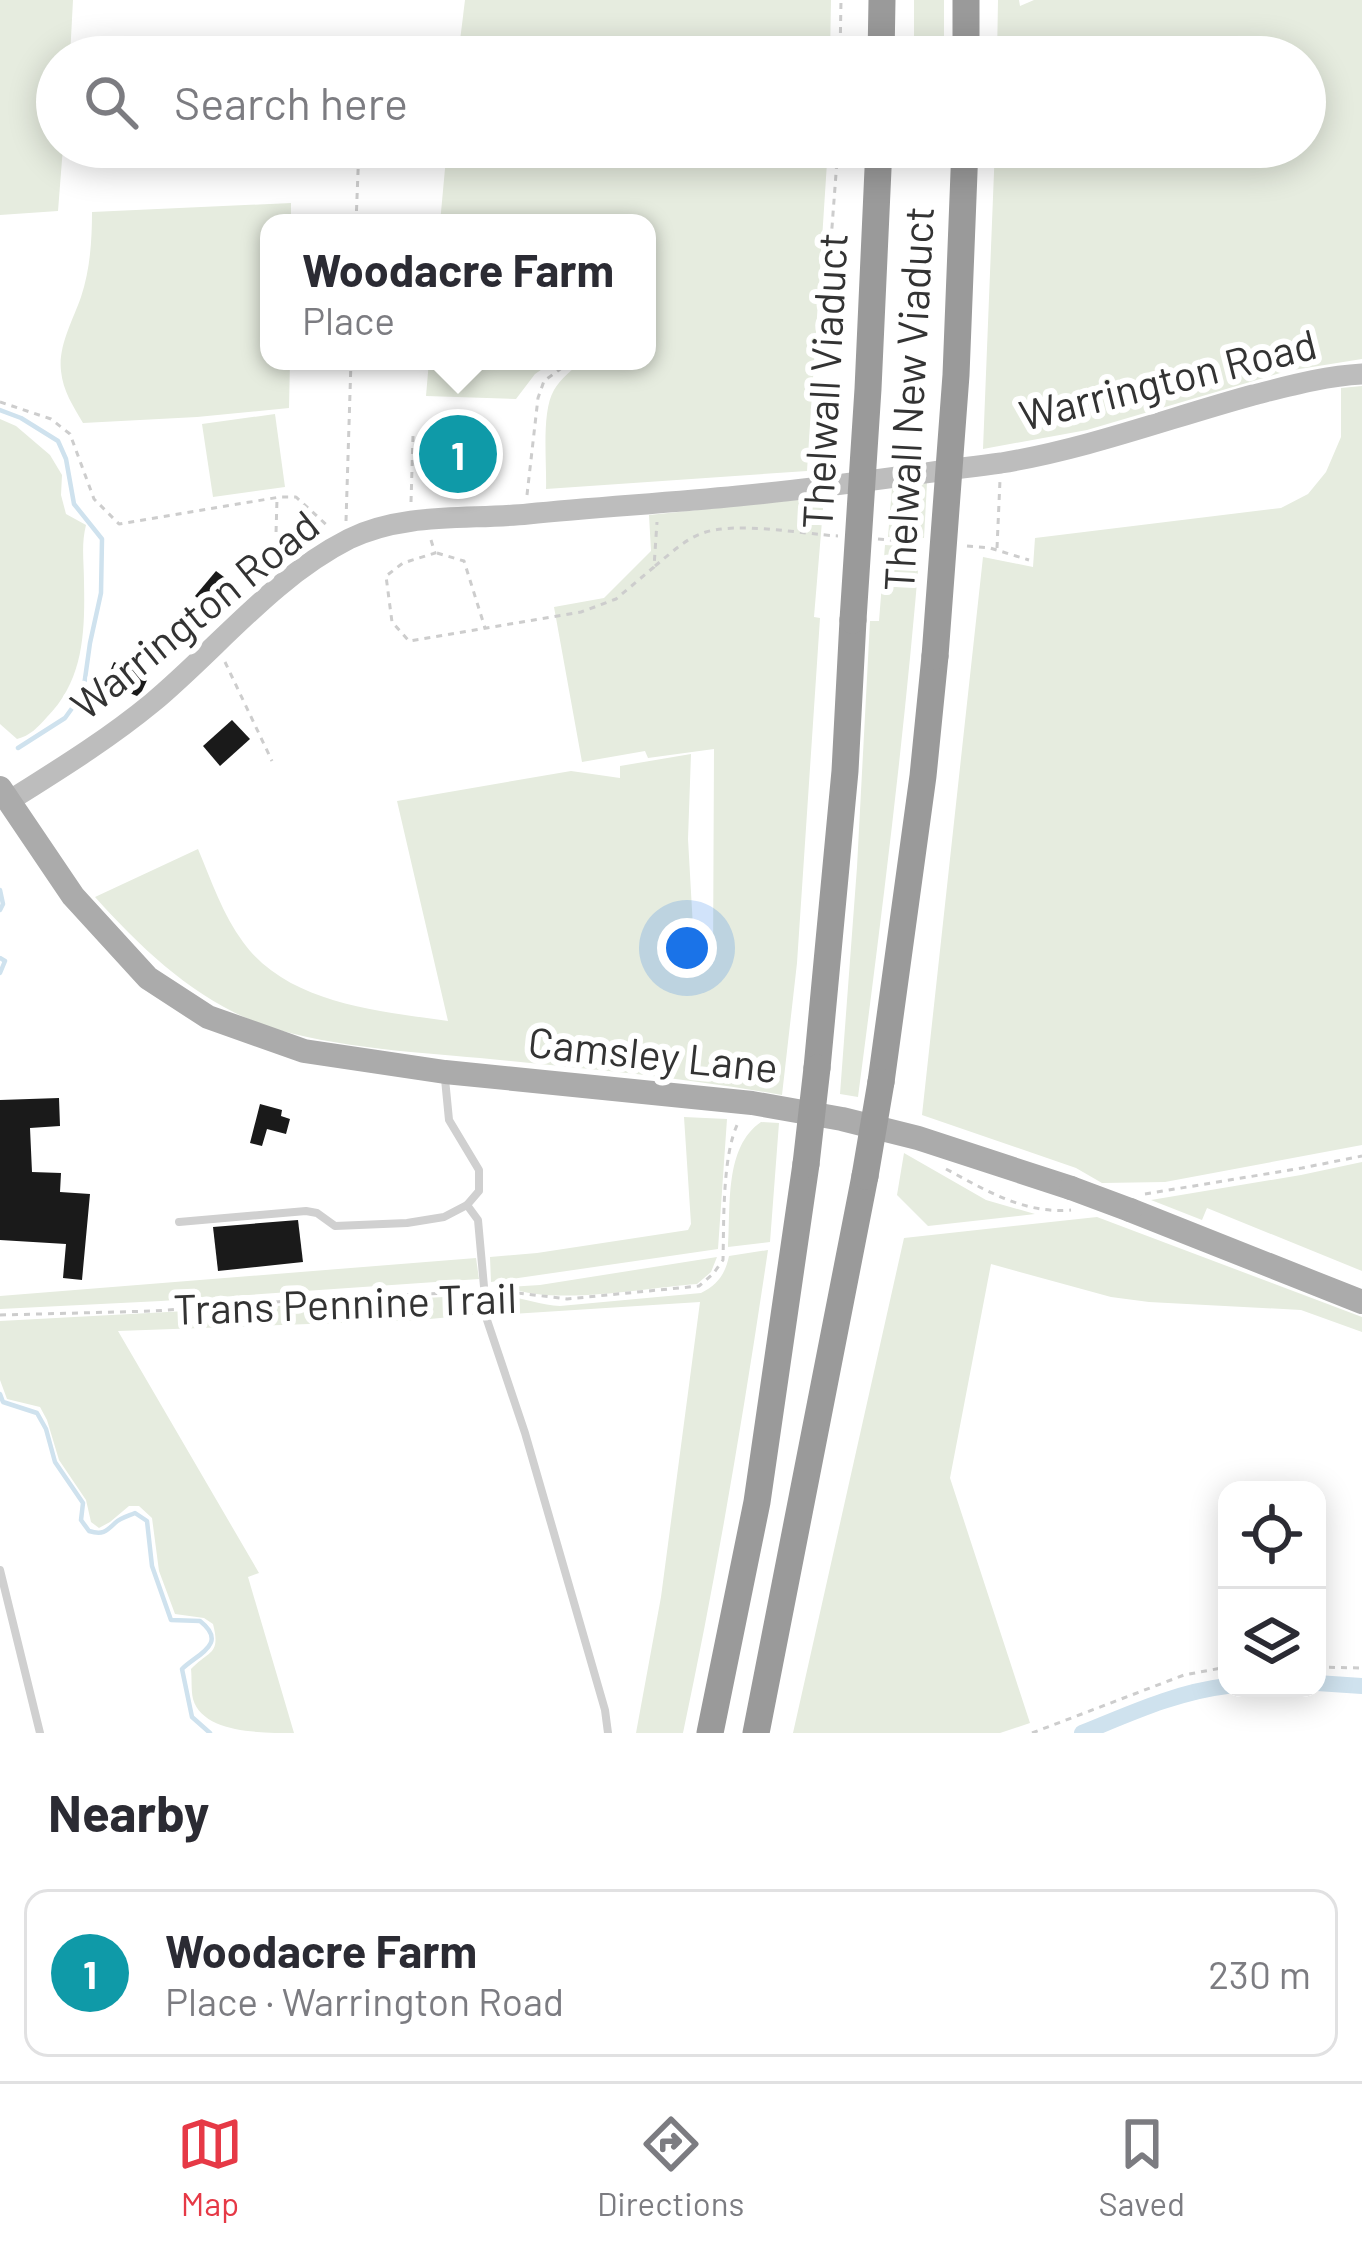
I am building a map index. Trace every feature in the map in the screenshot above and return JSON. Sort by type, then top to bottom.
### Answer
[{"type":"highway","points":[[882,36],[883,0]]},
{"type":"highway","points":[[966,0],[966,36]]},
{"type":"highway","name":"Thelwall Viaduct","points":[[710,1733],[757,1502],[817,1068],[845,771],[878,168]]},
{"type":"highway","name":"Thelwall New Viaduct","points":[[756,1733],[865,1176],[918,817],[956,374],[964,168]]},
{"type":"main road","name":"Camsley Lane","points":[[4,795],[73,896],[148,978],[208,1017],[304,1051],[445,1072],[712,1098],[822,1115],[918,1138],[1071,1188],[1362,1301]]},
{"type":"street","name":"Warrington Road","points":[[4,795],[88,751],[153,702],[302,570],[366,531],[418,521],[812,488],[1001,463],[1293,385],[1362,374]]},
{"type":"lane","points":[[179,1222],[306,1211],[335,1226],[444,1217],[479,1191],[479,1170],[448,1120],[445,1072]]},
{"type":"lane","points":[[467,1204],[478,1220],[488,1320],[525,1433],[608,1733]]},
{"type":"lane","points":[[0,1570],[40,1733]]},
{"type":"path","points":[[840,36],[841,0]]},
{"type":"path","points":[[356,214],[358,168]]},
{"type":"path","points":[[812,488],[836,168]]},
{"type":"path","points":[[345,541],[351,370]]},
{"type":"path","points":[[525,514],[538,398],[544,381],[559,370]]},
{"type":"path","points":[[0,402],[51,419],[70,434],[94,499],[119,524],[296,497],[345,541]]},
{"type":"path","points":[[413,436],[418,521],[435,553]]},
{"type":"path","points":[[997,550],[1001,463]]},
{"type":"path","points":[[278,497],[278,589]]},
{"type":"path","points":[[485,628],[464,561],[435,553],[403,563],[386,576],[392,622],[409,640],[485,628],[581,612],[616,599],[654,567],[658,502]]},
{"type":"path","points":[[212,647],[226,662],[272,761]]},
{"type":"path","points":[[1303,1168],[1362,1156]]},
{"type":"path","name":"Trans Pennine Trail","points":[[0,1315],[484,1291],[567,1299],[699,1286],[723,1260],[724,1234]]},
{"type":"path","points":[[1326,1666],[1362,1668]]},
{"type":"path","points":[[1032,1733],[1184,1675],[1218,1669]]},
{"type":"shaded area","points":[[0,0],[73,0],[71,36],[36,36],[36,168],[61,168],[58,211],[0,215]]},
{"type":"shaded area","points":[[465,0],[831,0],[830,36],[461,36]]},
{"type":"shaded area","points":[[914,0],[944,0],[944,36],[914,36]]},
{"type":"shaded area","points":[[998,0],[1019,0],[1020,6],[1034,0],[1362,0],[1362,359],[1287,371],[1087,430],[983,449],[994,168],[1326,168],[1326,36],[997,36]]},
{"type":"shaded area","points":[[445,168],[827,168],[807,471],[546,489],[547,411],[560,382],[573,370],[656,370],[656,214],[441,214]]},
{"type":"shaded area","points":[[291,203],[291,214],[260,214],[260,370],[290,370],[289,408],[83,423],[66,392],[61,362],[87,276],[92,212]]},
{"type":"shaded area","points":[[428,370],[541,370],[516,399],[426,396]]},
{"type":"shaded area","points":[[1362,386],[1362,1145],[1165,1182],[1102,1183],[1076,1168],[922,1115],[983,557],[1033,567],[1035,538],[1281,508],[1308,494],[1326,472],[1341,437],[1341,388]]},
{"type":"shaded area","points":[[275,414],[285,487],[213,497],[202,424]]},
{"type":"shaded area","points":[[0,419],[16,426],[50,455],[62,475],[66,514],[86,525],[84,619],[75,671],[59,703],[30,733],[17,739],[0,724]]},
{"type":"shaded area","points":[[927,483],[924,538],[888,537],[892,488]]},
{"type":"shaded area","points":[[824,497],[797,963],[782,1095],[365,1047],[278,1030],[230,1010],[187,983],[148,952],[95,897],[198,849],[236,932],[262,963],[284,979],[336,1001],[448,1021],[397,801],[571,771],[620,778],[620,766],[691,754],[688,839],[695,963],[713,964],[714,749],[648,758],[645,751],[582,762],[554,607],[604,598],[651,551],[649,515]]},
{"type":"shaded area","points":[[885,545],[920,547],[858,1097],[840,1094],[870,621],[879,621]]},
{"type":"shaded area","points":[[684,1117],[727,1119],[718,1249],[491,1282],[490,1257],[688,1230]]},
{"type":"shaded area","points":[[761,1122],[779,1123],[770,1242],[728,1247],[735,1162],[749,1133]]},
{"type":"shaded area","points":[[904,1153],[986,1200],[1035,1214],[928,1226],[897,1195]]},
{"type":"shaded area","points":[[1362,1162],[1362,1271],[1207,1208],[1202,1220],[1151,1200],[1301,1175]]},
{"type":"shaded area","points":[[1097,1217],[1362,1317],[1362,1332],[1301,1310],[1111,1297],[991,1264],[950,1478],[1030,1723],[1000,1733],[793,1733],[904,1238]]},
{"type":"shaded area","points":[[768,1250],[683,1733],[636,1733],[661,1597],[700,1302],[498,1315],[493,1295],[560,1306],[701,1293],[720,1279],[729,1256]]},
{"type":"shaded area","points":[[717,1257],[711,1272],[697,1284],[575,1295],[507,1287],[540,1285]]},
{"type":"shaded area","points":[[476,1258],[479,1279],[0,1309],[0,1296]]},
{"type":"shaded area","points":[[481,1295],[483,1314],[118,1331],[259,1573],[248,1577],[294,1733],[234,1729],[208,1719],[193,1699],[191,1669],[214,1647],[213,1624],[175,1614],[159,1571],[152,1518],[139,1506],[129,1506],[99,1528],[91,1522],[86,1500],[59,1460],[40,1407],[7,1399],[0,1380],[0,1321]]},
{"type":"building","points":[[439,444],[477,444],[477,465],[439,465]]},
{"type":"building","points":[[216,571],[240,589],[219,615],[195,596]]},
{"type":"building","points":[[114,662],[149,676],[137,696],[105,683]]},
{"type":"building","points":[[232,720],[250,739],[220,766],[203,746]]},
{"type":"building","points":[[59,1098],[60,1126],[30,1128],[32,1172],[61,1173],[60,1192],[90,1194],[82,1280],[63,1278],[66,1244],[0,1240],[0,1100]]},
{"type":"building","points":[[260,1104],[282,1110],[281,1116],[290,1119],[286,1134],[267,1129],[262,1146],[250,1143]]},
{"type":"building","points":[[298,1220],[303,1262],[218,1271],[213,1227]]},
{"type":"waterway","points":[[0,410],[58,441],[74,504],[102,539],[101,593],[83,693],[65,718],[18,748]]},
{"type":"waterway","points":[[0,890],[0,910]]},
{"type":"waterway","points":[[0,958],[5,961],[0,973]]},
{"type":"waterway","points":[[0,1394],[3,1402],[37,1413],[55,1462],[83,1503],[81,1520],[89,1531],[104,1532],[135,1513],[147,1521],[152,1566],[171,1620],[200,1621],[212,1636],[208,1648],[182,1669],[192,1717],[210,1733]]},
{"type":"waterway","points":[[1326,1684],[1362,1686]]},
{"type":"waterway","points":[[1082,1733],[1171,1698],[1218,1687]]},
{"type":"place","name":"Woodacre Farm","points":[[458,454]]}]
